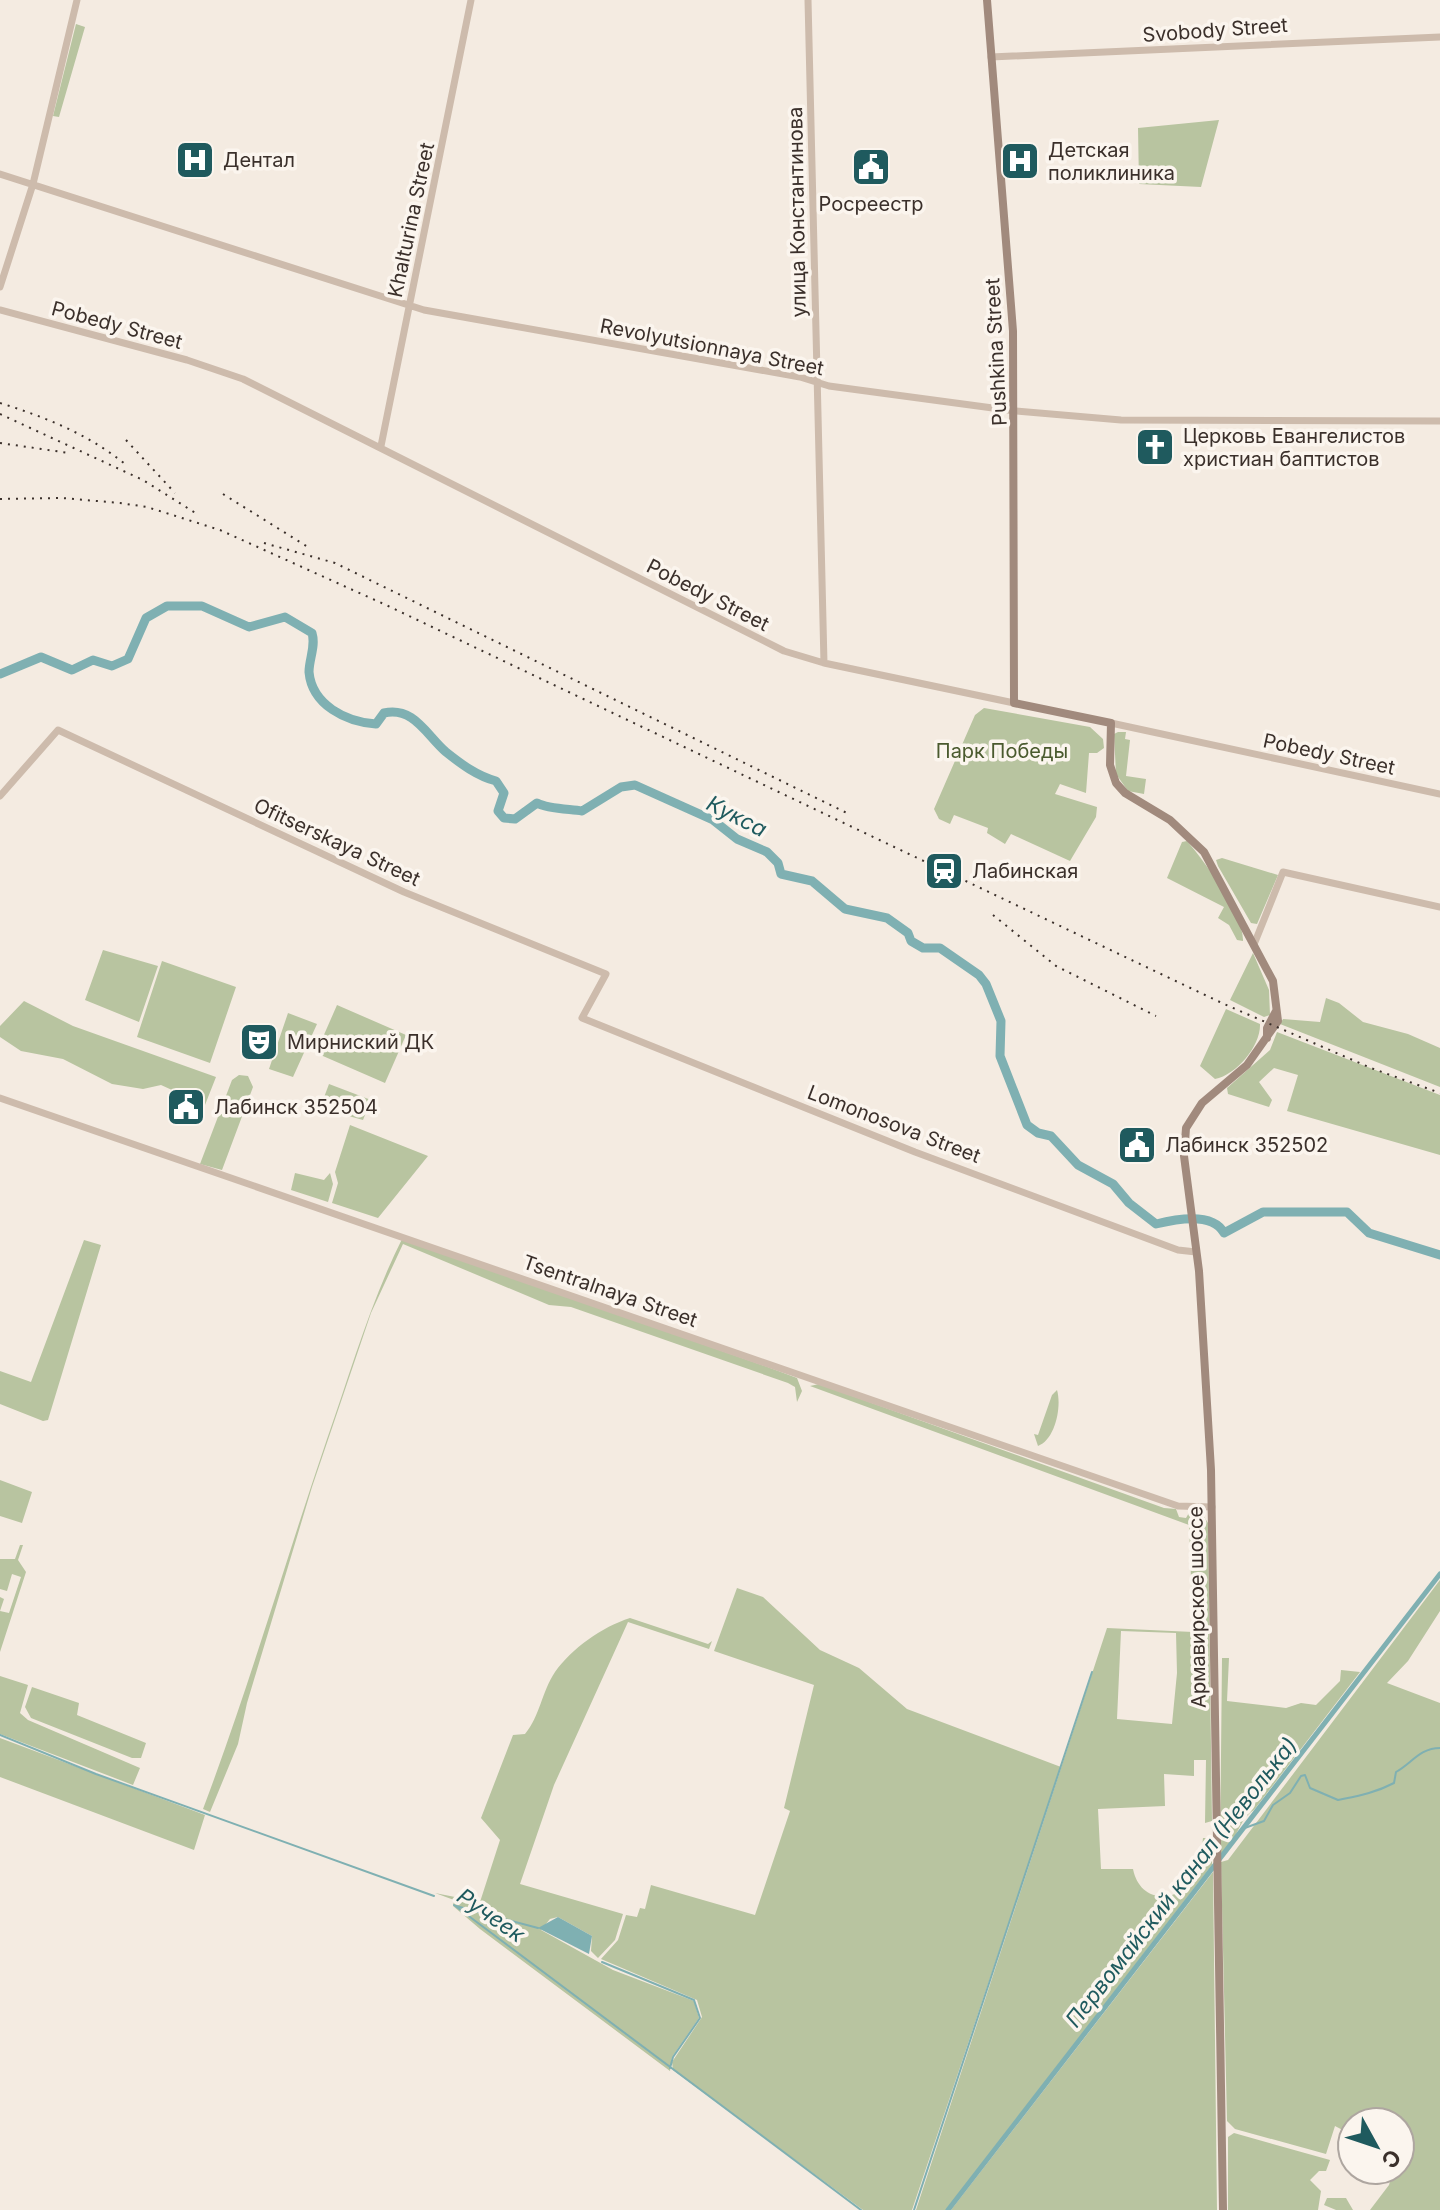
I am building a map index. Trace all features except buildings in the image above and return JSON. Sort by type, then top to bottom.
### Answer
[{"type":"main road","name":"Pushkina Street","points":[[987,0],[995,136],[1013,331],[1014,703]]},
{"type":"main road","name":"Pobedy Street","points":[[1014,703],[1111,723]]},
{"type":"main road","name":"Армавирское шоссе","points":[[1111,723],[1110,765],[1116,783],[1125,793],[1170,820],[1204,852],[1255,942],[1273,981],[1278,1021],[1247,1065],[1202,1103],[1186,1128],[1189,1213],[1196,1252],[1212,1507],[1223,2210]]},
{"type":"street","points":[[0,287],[33,184],[77,0]]},
{"type":"street","name":"Khalturina Street","points":[[381,446],[471,0]]},
{"type":"street","name":"улица Константинова","points":[[808,0],[824,663]]},
{"type":"street","name":"Svobody Street","points":[[991,57],[1440,37]]},
{"type":"street","name":"Revolyutsionnaya Street","points":[[0,174],[411,304],[519,328],[818,382],[1015,411],[1121,420],[1440,421]]},
{"type":"street","name":"Pobedy Street","points":[[0,310],[187,360],[243,379],[784,651],[824,663],[1014,703]]},
{"type":"street","name":"Pobedy Street","points":[[1111,723],[1440,794]]},
{"type":"street","name":"Ofitserskaya Street","points":[[0,796],[58,730],[404,892],[606,974],[582,1018]]},
{"type":"street","points":[[1255,942],[1283,872],[1440,907]]},
{"type":"street","name":"Lomonosova Street","points":[[582,1018],[915,1152],[1178,1250],[1196,1252]]},
{"type":"street","name":"Tsentralnaya Street","points":[[0,1098],[1178,1506],[1212,1507]]},
{"type":"green space","points":[[76,24],[85,27],[59,117],[53,116]]},
{"type":"green space","points":[[1219,120],[1201,187],[1139,184],[1138,128]]},
{"type":"green space","name":"Парк Победы","points":[[984,708],[1090,727],[1103,739],[1104,748],[1097,753],[1089,753],[1086,793],[1060,784],[1055,794],[1097,807],[1096,817],[1070,861],[1011,834],[1005,844],[987,833],[988,828],[954,815],[950,824],[939,819],[934,809],[975,715]]},
{"type":"green space","points":[[1126,732],[1125,739],[1130,740],[1126,776],[1146,779],[1144,794],[1128,791],[1116,774],[1114,734]]},
{"type":"green space","points":[[1187,841],[1230,903],[1242,930],[1243,941],[1237,940],[1229,925],[1218,918],[1224,907],[1167,878],[1182,842]]},
{"type":"green space","points":[[1222,858],[1278,875],[1257,924],[1251,923],[1218,866],[1216,860]]},
{"type":"green space","points":[[103,950],[158,966],[139,1022],[85,1000]]},
{"type":"green space","points":[[1253,953],[1269,990],[1270,1015],[1264,1017],[1230,1000]]},
{"type":"green space","points":[[162,961],[236,987],[210,1063],[137,1037]]},
{"type":"green space","points":[[1326,998],[1339,1003],[1363,1022],[1408,1034],[1440,1048],[1440,1087],[1280,1024],[1283,1019],[1320,1022]]},
{"type":"green space","points":[[24,1001],[73,1026],[216,1077],[205,1105],[161,1085],[143,1089],[112,1084],[63,1059],[21,1051],[0,1037],[0,1026]]},
{"type":"green space","points":[[337,1005],[406,1035],[385,1083],[316,1053]]},
{"type":"green space","points":[[1226,1009],[1260,1024],[1259,1032],[1246,1058],[1231,1072],[1215,1079],[1200,1066]]},
{"type":"green space","points":[[288,1013],[317,1024],[293,1077],[269,1069]]},
{"type":"green space","points":[[1277,1032],[1440,1095],[1440,1155],[1287,1111],[1298,1075],[1274,1068],[1259,1082],[1272,1100],[1269,1107],[1228,1094],[1227,1088],[1270,1050]]},
{"type":"green space","points":[[239,1075],[248,1076],[253,1087],[222,1170],[200,1164],[232,1080]]},
{"type":"green space","points":[[329,1084],[371,1100],[363,1120],[320,1108]]},
{"type":"green space","points":[[350,1125],[428,1156],[378,1218],[332,1203],[338,1183],[335,1172]]},
{"type":"green space","points":[[295,1173],[324,1180],[330,1173],[333,1184],[328,1202],[291,1190]]},
{"type":"green space","points":[[402,1239],[797,1378],[802,1391],[797,1402],[795,1387],[788,1383],[571,1307],[549,1305],[403,1244],[371,1313]]},
{"type":"green space","points":[[84,1240],[101,1245],[48,1420],[43,1421],[0,1404],[0,1371],[31,1382]]},
{"type":"green space","points":[[371,1313],[312,1487],[247,1703],[238,1744],[210,1812],[203,1809],[312,1485]]},
{"type":"green space","points":[[819,1384],[1164,1508],[1176,1509],[1179,1517],[1186,1518],[1190,1511],[1201,1512],[1208,1523],[1212,1821],[1205,1823],[1206,1760],[1194,1760],[1194,1776],[1164,1774],[1165,1806],[1098,1809],[1101,1869],[1133,1869],[1140,1885],[1151,1894],[1165,1896],[1182,1891],[1200,1865],[1203,1838],[1212,1838],[1212,1865],[946,2210],[916,2210],[1107,1628],[1193,1632],[1189,1525],[810,1386]],"holes":[[[1121,1631],[1176,1633],[1177,1673],[1172,1724],[1117,1719]]]},
{"type":"green space","points":[[1057,1390],[1059,1405],[1056,1422],[1049,1437],[1038,1446],[1034,1434],[1038,1435],[1052,1395]]},
{"type":"green space","points":[[0,1480],[32,1492],[22,1523],[0,1516]]},
{"type":"green space","points":[[20,1545],[23,1545],[18,1560],[26,1572],[0,1652],[0,1611],[9,1613],[21,1577],[12,1574],[7,1591],[0,1589],[0,1559],[15,1559]]},
{"type":"green space","points":[[1440,1580],[1440,1611],[1408,1661],[1387,1683],[1440,1703],[1440,2210],[1370,2210],[1388,2186],[1416,2186],[1416,2106],[1336,2106],[1336,2127],[1326,2154],[1235,2129],[1227,2121],[1221,1862],[1228,1860]]},
{"type":"green space","points":[[737,1588],[763,1597],[820,1650],[859,1668],[907,1709],[1061,1767],[912,2210],[863,2210],[673,2070],[672,2062],[702,2017],[697,2000],[601,1959],[618,1940],[626,1915],[637,1917],[640,1908],[645,1909],[651,1885],[755,1915],[790,1811],[784,1808],[814,1685],[714,1651]]},
{"type":"green space","points":[[630,1618],[708,1644],[712,1641],[709,1649],[628,1622],[554,1785],[520,1884],[623,1914],[615,1940],[598,1958],[591,1951],[592,1936],[558,1917],[550,1919],[541,1930],[613,1970],[694,2001],[699,2018],[672,2057],[670,2071],[480,1929],[453,1906],[454,1900],[435,1893],[480,1902],[500,1840],[481,1818],[513,1735],[525,1734],[530,1727],[551,1679],[570,1655],[598,1633]]},
{"type":"green space","points":[[1222,1658],[1229,1658],[1227,1701],[1286,1708],[1301,1703],[1316,1705],[1340,1681],[1341,1670],[1360,1672],[1248,1814],[1226,1851],[1220,1855]]},
{"type":"green space","points":[[0,1676],[28,1685],[20,1713],[28,1720],[140,1768],[133,1785],[0,1734]]},
{"type":"green space","points":[[32,1687],[79,1703],[77,1715],[146,1743],[141,1758],[132,1758],[31,1718],[25,1707]]},
{"type":"green space","points":[[0,1738],[205,1815],[194,1850],[0,1777]]},
{"type":"green space","points":[[1213,1872],[1217,2210],[951,2210]]},
{"type":"green space","points":[[1234,2133],[1330,2160],[1326,2171],[1319,2171],[1310,2180],[1321,2191],[1318,2210],[1228,2210],[1228,2137]]},
{"type":"green space","points":[[1327,2198],[1346,2198],[1353,2210],[1336,2210],[1324,2205]]},
{"type":"water","points":[[558,1917],[592,1936],[589,1954],[538,1928]]},
{"type":"waterway","name":"Кукса","points":[[0,674],[41,657],[72,670],[93,660],[112,666],[128,659],[146,618],[167,606],[202,606],[249,627],[285,617],[312,633],[309,672],[312,684],[332,710],[365,723],[376,724],[384,713],[394,712],[412,718],[457,761],[496,781],[504,793],[498,811],[504,818],[515,819],[537,803],[582,811],[621,787],[635,785],[713,820],[737,839],[767,852],[778,863],[781,874],[812,881],[845,909],[887,918],[908,933],[911,941],[923,948],[940,948],[979,975],[986,984],[1001,1021],[1000,1056],[1027,1125],[1038,1133],[1051,1136],[1078,1165],[1113,1184],[1129,1203],[1156,1224],[1183,1219],[1203,1220],[1219,1226],[1224,1233],[1263,1212],[1347,1212],[1369,1233],[1440,1255]]},
{"type":"waterway","name":"Первомайский канал (Неволька)","points":[[948,2210],[1440,1574]]},
{"type":"waterway","points":[[914,2210],[1092,1672]]},
{"type":"waterway","name":"Ручеек","points":[[0,1735],[96,1774],[434,1896]]},
{"type":"waterway","points":[[1242,1829],[1264,1821],[1273,1805],[1290,1793],[1301,1776],[1305,1775],[1310,1788],[1338,1800],[1373,1792],[1394,1783],[1396,1772],[1422,1753],[1440,1748]]},
{"type":"waterway","name":"Ручеек","points":[[454,1905],[861,2210]]},
{"type":"waterway","points":[[456,1906],[538,1928]]},
{"type":"waterway","points":[[602,1962],[694,2000],[700,2018],[673,2057],[670,2068]]},
{"type":"railway","points":[[0,403],[66,428],[125,464]]},
{"type":"railway","points":[[0,414],[143,480],[197,514]]},
{"type":"railway","points":[[126,440],[175,493]]},
{"type":"railway","points":[[0,443],[69,453]]},
{"type":"railway","points":[[223,494],[311,549]]},
{"type":"railway","points":[[0,499],[62,498],[120,503],[147,507],[220,530],[386,605],[1224,1004],[1371,1068],[1440,1093]]},
{"type":"railway","points":[[264,543],[335,563],[851,815]]},
{"type":"railway","points":[[993,915],[1056,966],[1156,1016]]},
{"type":"place","name":"Дентал","points":[[195,160]]},
{"type":"place","name":"Детская поликлиника","points":[[1020,161]]},
{"type":"place","name":"Росреестр","points":[[871,167]]},
{"type":"place","name":"Церковь Евангелистов христиан баптистов","points":[[1155,447]]},
{"type":"place","name":"Лабинская","points":[[944,871]]},
{"type":"place","name":"Мирниский ДК","points":[[259,1042]]},
{"type":"place","name":"Лабинск 352504","points":[[186,1107]]},
{"type":"place","name":"Лабинск 352502","points":[[1137,1145]]}]
